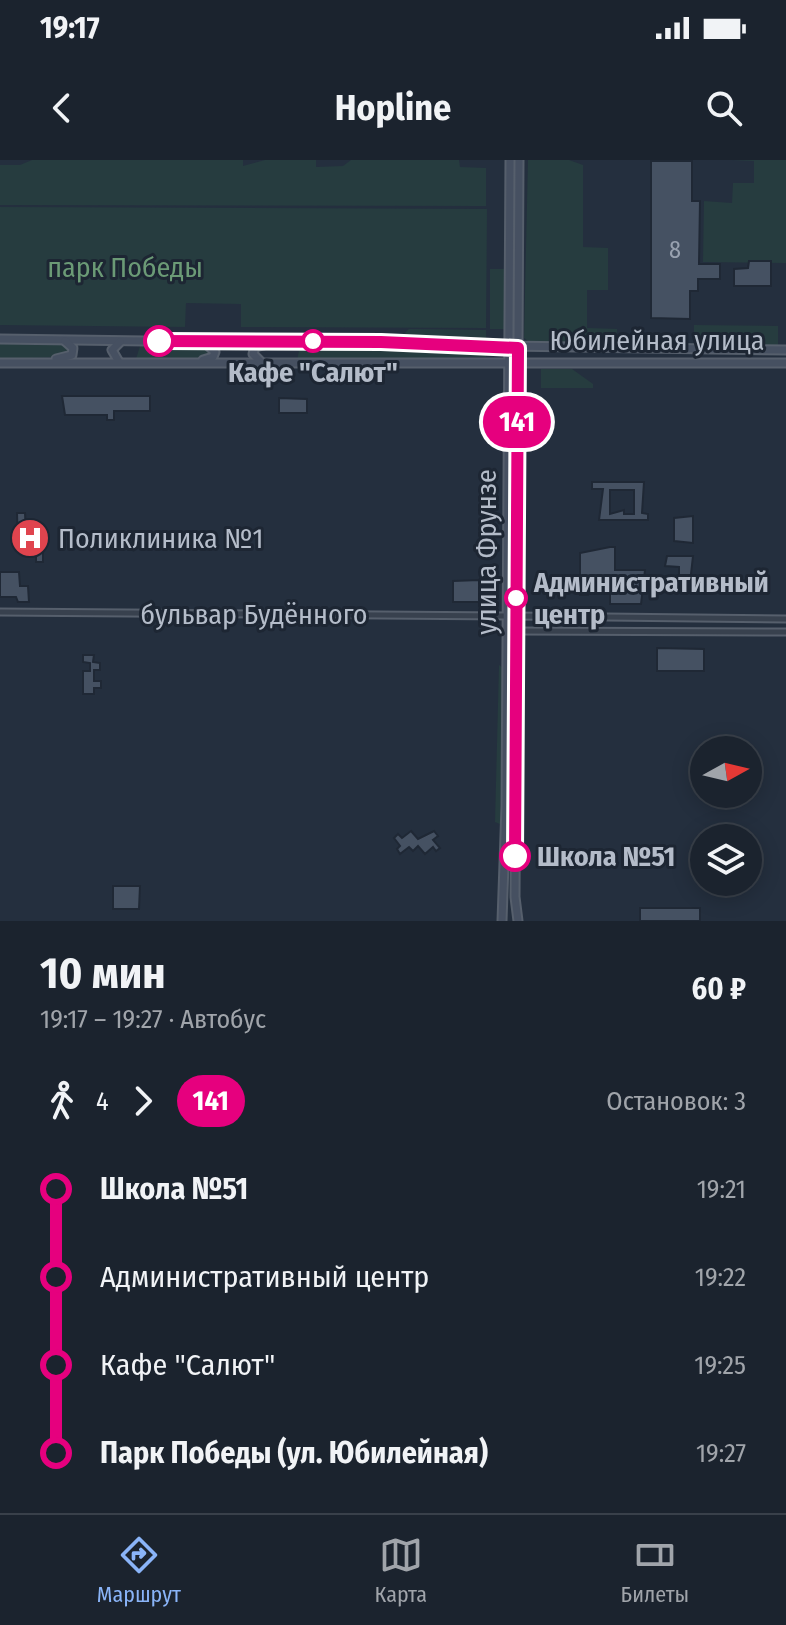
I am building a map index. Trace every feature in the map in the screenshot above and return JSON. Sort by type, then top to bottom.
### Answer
[{"type":"main road","name":"улица Фрунзе","points":[[510,160],[514,348],[512,672],[515,897],[518,921]]},
{"type":"main road","name":"улица Фрунзе","points":[[514,348],[519,160]]},
{"type":"main road","name":"Юбилейная улица","points":[[0,339],[289,340],[514,348],[786,350]]},
{"type":"main road","points":[[31,364],[69,358],[73,348],[59,340]]},
{"type":"main road","points":[[122,340],[112,353],[125,364]]},
{"type":"main road","points":[[264,364],[254,357],[255,347],[289,340]]},
{"type":"main road","points":[[178,363],[213,357],[214,347],[203,341]]},
{"type":"main road","name":"Юбилейная улица","points":[[0,363],[786,363]]},
{"type":"main road","name":"улица Фрунзе","points":[[502,921],[516,631],[512,616]]},
{"type":"main road","points":[[504,897],[515,897]]},
{"type":"street","name":"бульвар Будённого","points":[[0,612],[786,619]]},
{"type":"street","points":[[589,617],[589,631]]},
{"type":"street","points":[[703,632],[704,618]]},
{"type":"street","points":[[516,631],[786,632]]},
{"type":"street","points":[[661,632],[661,642]]},
{"type":"green space","points":[[32,160],[243,160],[243,166],[265,160],[316,160],[316,167],[343,166],[351,160],[459,160],[460,167],[486,168],[486,206],[0,205],[0,165],[20,165]]},
{"type":"green space","points":[[528,160],[569,160],[583,165],[583,247],[608,248],[608,290],[587,290],[587,328],[617,329],[617,338],[588,338],[616,340],[616,343],[531,343],[524,338]]},
{"type":"green space","points":[[732,160],[786,160],[786,263],[703,262],[704,201],[732,203],[733,183],[754,183],[754,161]]},
{"type":"green space","name":"парк Победы","points":[[0,207],[487,209],[486,328],[241,327],[241,304],[186,303],[185,327],[0,325]]},
{"type":"green space","points":[[490,269],[506,269],[505,329],[490,329]]},
{"type":"green space","points":[[694,325],[778,326],[778,346],[694,345]]},
{"type":"green space","points":[[409,329],[486,330],[486,341],[408,338],[405,333]]},
{"type":"green space","points":[[0,344],[66,344],[70,352],[66,357],[0,359]]},
{"type":"green space","points":[[207,345],[213,353],[206,358],[136,359],[140,346]]},
{"type":"green space","points":[[300,345],[486,352],[486,357],[297,361]]},
{"type":"green space","points":[[541,369],[572,369],[593,384],[593,388],[541,388]]},
{"type":"green space","points":[[499,665],[503,668],[500,824],[495,822]]},
{"type":"building","points":[[651,161],[692,161],[692,201],[700,201],[699,264],[720,264],[720,279],[698,279],[698,291],[690,291],[690,319],[651,318]]},
{"type":"building","points":[[749,261],[771,261],[771,286],[734,286],[734,269],[748,268]]},
{"type":"building","points":[[62,396],[150,396],[150,411],[114,411],[114,420],[107,420],[107,415],[65,415]]},
{"type":"building","points":[[279,398],[307,399],[307,413],[279,413]]},
{"type":"building","points":[[592,482],[644,482],[642,513],[648,514],[648,520],[599,520],[603,489],[592,489]],"holes":[[[610,490],[634,490],[634,514],[624,514],[624,510],[610,514]]]},
{"type":"building","name":"Поликлиника №1","points":[[17,513],[25,513],[26,534],[36,534],[36,527],[43,527],[43,562],[36,562],[36,541],[25,541],[25,549],[18,549]]},
{"type":"building","points":[[693,516],[693,543],[674,541],[674,518]]},
{"type":"building","points":[[615,547],[615,570],[645,570],[641,604],[610,604],[610,587],[588,587],[588,595],[580,595],[580,553]]},
{"type":"building","points":[[667,556],[693,556],[690,583],[663,583],[664,577],[679,576],[679,567],[665,566]]},
{"type":"building","points":[[0,572],[19,572],[20,586],[28,586],[29,602],[18,602],[16,597],[0,597]]},
{"type":"building","points":[[479,580],[479,602],[453,602],[453,581]]},
{"type":"building","points":[[657,648],[704,649],[704,671],[657,671]]},
{"type":"building","points":[[83,655],[94,655],[93,662],[100,663],[100,670],[94,670],[94,681],[101,681],[101,688],[94,688],[94,694],[83,694],[83,671],[90,671],[90,663],[83,662]]},
{"type":"building","points":[[411,831],[418,839],[434,831],[438,836],[433,840],[440,848],[436,851],[433,847],[425,854],[418,846],[413,851],[409,847],[400,854],[397,849],[400,846],[394,838],[398,834],[402,838]]},
{"type":"building","points":[[113,886],[140,886],[139,909],[113,909]]},
{"type":"building","points":[[640,908],[700,908],[700,921],[640,921]]},
{"type":"bus line","name":"141","points":[[159,341],[299,340],[518,348],[515,856]]},
{"type":"place","name":"Кафе \"Салют\"","points":[[313,341]]},
{"type":"place","name":"Поликлиника №1","points":[[30,538]]},
{"type":"place","name":"Административный центр","points":[[516,598]]},
{"type":"place","name":"Школа №51","points":[[515,856]]}]
